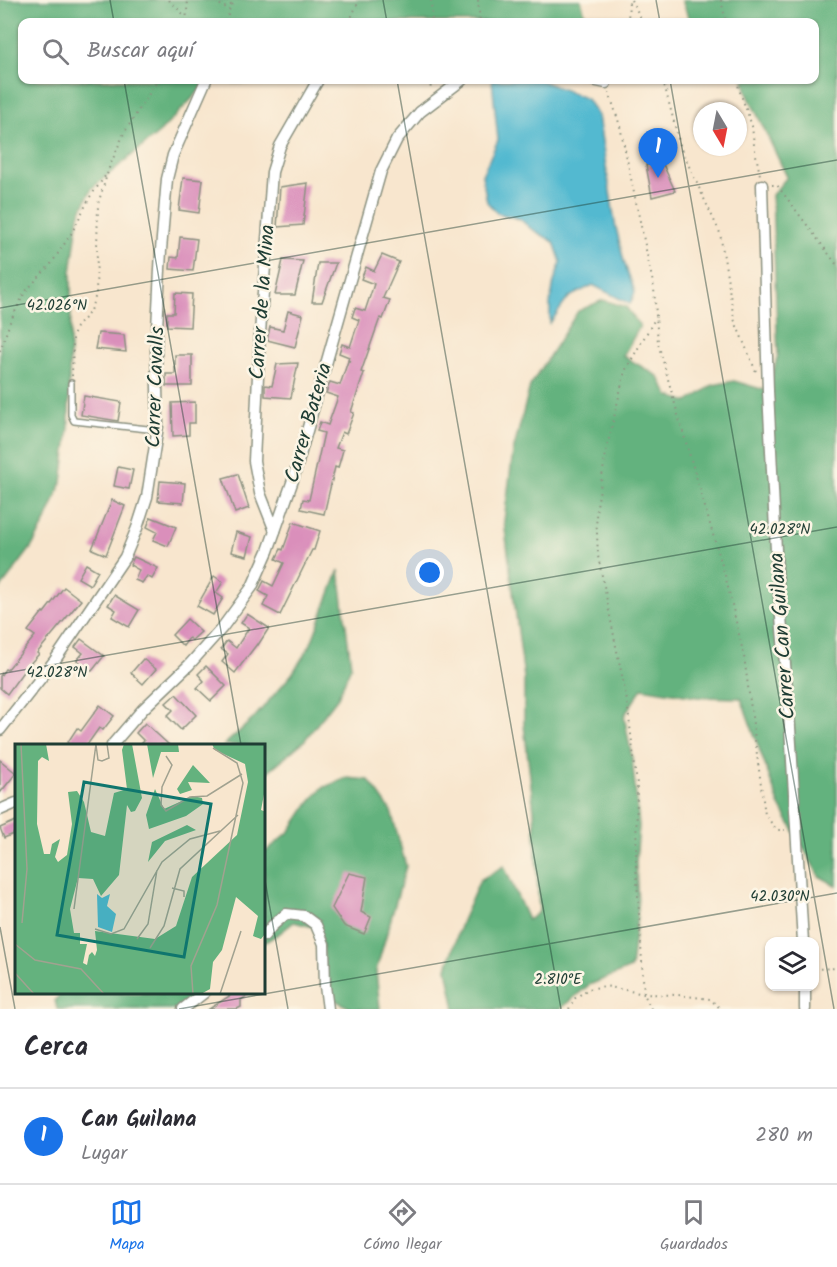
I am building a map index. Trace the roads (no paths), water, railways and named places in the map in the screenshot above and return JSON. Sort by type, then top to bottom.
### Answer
[{"type":"street","name":"Carrer Cavalls","points":[[0,730],[55,660],[125,557],[147,497],[157,430],[156,348],[167,179],[173,155],[204,84]]},
{"type":"street","name":"Carrer de la Mina","points":[[275,531],[260,494],[254,461],[260,333],[272,172],[280,146],[316,84]]},
{"type":"street","name":"Carrer Bateria","points":[[113,744],[143,709],[189,666],[222,628],[252,587],[268,551],[293,480],[381,171],[397,139],[420,112],[457,84]]},
{"type":"street","name":"Carrer Can Guilana","points":[[762,185],[768,391],[777,570],[789,711],[803,937]]},
{"type":"street","points":[[0,810],[15,803]]},
{"type":"street","points":[[266,934],[286,915],[304,916],[316,925],[324,944],[328,1009]]},
{"type":"street","points":[[805,991],[805,1009]]},
{"type":"street","points":[[183,1009],[204,994]]},
{"type":"lane","points":[[71,383],[71,415],[74,421],[157,430]]},
{"type":"water","points":[[492,84],[550,84],[587,99],[598,116],[615,223],[624,262],[635,292],[630,304],[593,285],[569,297],[550,323],[550,304],[561,262],[554,242],[530,228],[520,219],[497,213],[487,202],[482,175],[498,140]]},
{"type":"place","name":"Can Guilana","points":[[658,178]]}]
